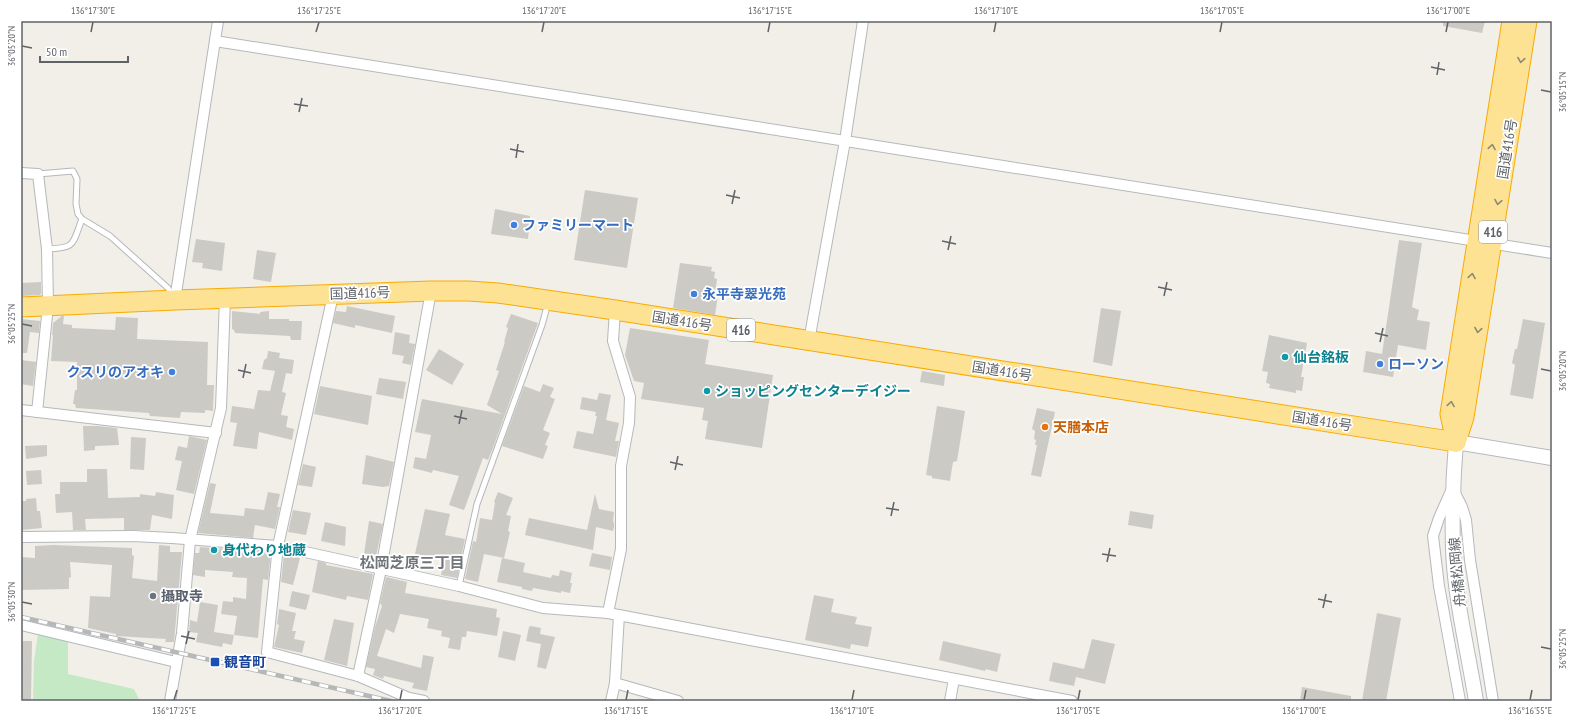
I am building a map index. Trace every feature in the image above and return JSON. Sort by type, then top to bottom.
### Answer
[{"type":"highway","name":"国道416号","points":[[21,308],[333,294],[468,290],[491,292],[615,310],[1456,442],[1464,417],[1512,21]]},
{"type":"highway","name":"国道416号","points":[[1484,243],[1527,21]]},
{"type":"main road","points":[[1456,442],[1552,458]]},
{"type":"main road","name":"舟橋松岡線","points":[[1456,442],[1453,487],[1453,550],[1458,599],[1476,701]]},
{"type":"street","points":[[175,300],[218,21]]},
{"type":"street","points":[[809,341],[845,142],[863,21]]},
{"type":"street","points":[[215,42],[1552,253]]},
{"type":"street","points":[[21,173],[38,174],[47,249],[48,306],[37,412]]},
{"type":"street","points":[[358,676],[381,569],[431,291]]},
{"type":"street","points":[[333,294],[278,546],[267,652],[358,676],[409,698],[424,701]]},
{"type":"street","points":[[170,701],[182,634],[190,540],[221,408],[225,298]]},
{"type":"street","points":[[608,613],[621,549],[621,466],[629,423],[630,397],[613,341],[615,310]]},
{"type":"street","points":[[21,410],[216,433]]},
{"type":"street","points":[[1453,487],[1439,518],[1433,536],[1439,586],[1460,701]]},
{"type":"street","points":[[1453,487],[1466,520],[1470,560],[1493,701]]},
{"type":"street","points":[[21,537],[133,536],[278,546],[459,586],[543,608],[608,613],[1072,701]]},
{"type":"street","points":[[612,701],[616,683],[619,615]]},
{"type":"street","points":[[21,625],[176,662]]},
{"type":"street","points":[[950,701],[954,679]]},
{"type":"street","points":[[616,683],[678,701]]},
{"type":"lane","points":[[38,174],[73,171],[77,179],[76,204],[78,214],[82,220],[110,236],[168,288],[175,300]]},
{"type":"lane","points":[[47,249],[69,247],[73,242],[82,220]]},
{"type":"lane","points":[[459,586],[478,504],[542,325],[549,300]]},
{"type":"green space","points":[[38,634],[68,641],[68,674],[134,689],[140,701],[33,701],[34,661]]},
{"type":"building","points":[[1443,21],[1485,21],[1482,33],[1443,26]]},
{"type":"building","points":[[585,190],[638,198],[627,268],[574,260]]},
{"type":"building","points":[[495,209],[530,216],[528,239],[491,234]]},
{"type":"building","points":[[196,239],[225,243],[222,271],[202,268],[203,263],[192,262]]},
{"type":"building","points":[[1399,240],[1422,243],[1412,307],[1419,310],[1417,320],[1430,322],[1426,350],[1398,345],[1393,377],[1363,372],[1366,351],[1382,354]]},
{"type":"building","points":[[257,250],[276,253],[271,282],[253,279]]},
{"type":"building","points":[[680,263],[712,267],[711,271],[715,272],[714,278],[717,279],[716,287],[719,288],[715,315],[673,308]]},
{"type":"building","points":[[41,282],[40,295],[21,296],[21,283]]},
{"type":"building","points":[[347,306],[395,316],[392,333],[355,325],[355,328],[333,323],[336,311],[346,312]]},
{"type":"building","points":[[1101,308],[1121,311],[1112,366],[1093,362]]},
{"type":"building","points":[[232,311],[260,314],[260,312],[269,311],[269,319],[289,319],[289,321],[302,321],[301,340],[291,340],[290,336],[235,333],[232,329]]},
{"type":"building","points":[[511,314],[538,323],[493,448],[488,460],[483,458],[464,510],[449,505],[459,476],[433,470],[432,473],[413,468],[415,457],[426,459],[431,435],[415,432],[422,399],[502,414],[487,405],[499,371],[496,370],[505,342],[508,328],[506,327]]},
{"type":"building","points":[[64,316],[63,324],[72,325],[72,328],[115,330],[116,317],[138,318],[137,339],[208,342],[207,385],[214,385],[213,411],[205,410],[205,413],[181,412],[180,418],[150,416],[149,413],[76,408],[75,404],[73,404],[75,390],[77,390],[77,362],[51,361],[53,323]]},
{"type":"building","points":[[21,319],[40,321],[39,333],[30,332],[27,353],[21,353]]},
{"type":"building","points":[[1523,319],[1545,323],[1533,399],[1510,395],[1515,365],[1512,363],[1515,349],[1517,349]]},
{"type":"building","name":"ショッピングセンターデイジー","points":[[630,328],[709,340],[705,364],[773,375],[762,448],[705,439],[708,421],[702,420],[704,408],[641,399],[644,383],[634,381],[625,355]]},
{"type":"building","points":[[395,332],[410,335],[409,343],[415,344],[411,365],[402,363],[404,356],[392,354]]},
{"type":"building","name":"仙台銘板","points":[[1269,335],[1307,343],[1301,377],[1304,377],[1302,391],[1296,390],[1296,393],[1269,388],[1270,384],[1266,383],[1268,372],[1262,371]]},
{"type":"building","points":[[439,349],[464,364],[452,385],[426,370]]},
{"type":"building","points":[[268,351],[280,353],[279,358],[294,360],[292,374],[286,373],[282,392],[286,393],[281,415],[288,416],[286,427],[294,429],[292,440],[259,432],[257,449],[233,446],[237,423],[230,422],[232,406],[254,409],[258,390],[270,391],[275,371],[262,369],[264,360],[267,358]]},
{"type":"building","points":[[21,360],[36,362],[33,386],[21,384]]},
{"type":"building","points":[[922,371],[945,375],[944,386],[920,382]]},
{"type":"building","points":[[379,378],[406,382],[403,399],[376,394]]},
{"type":"building","points":[[543,384],[554,388],[550,397],[555,399],[543,430],[550,433],[545,445],[548,446],[543,459],[502,446],[524,386],[540,392]]},
{"type":"building","points":[[320,386],[372,396],[368,425],[314,414]]},
{"type":"building","points":[[599,393],[611,395],[606,420],[619,423],[615,441],[619,441],[616,457],[573,448],[577,431],[593,434],[597,416],[595,416],[596,412],[580,409],[582,397],[597,400]]},
{"type":"building","points":[[937,406],[965,411],[957,461],[953,462],[950,481],[932,478],[932,476],[926,475]]},
{"type":"building","points":[[1037,408],[1055,412],[1041,477],[1031,475],[1037,445],[1035,445],[1036,440],[1034,439],[1035,431],[1032,429]]},
{"type":"building","points":[[83,426],[117,428],[119,445],[95,446],[95,450],[84,451]]},
{"type":"building","points":[[189,436],[207,440],[194,494],[176,490],[182,461],[175,460],[178,446],[187,448]]},
{"type":"building","points":[[131,437],[146,438],[144,470],[130,469]]},
{"type":"building","points":[[47,445],[47,456],[26,459],[25,446]]},
{"type":"building","points":[[366,455],[394,462],[389,486],[383,487],[362,484]]},
{"type":"building","points":[[303,464],[316,467],[312,487],[298,485]]},
{"type":"building","points":[[87,469],[107,469],[108,498],[140,497],[140,494],[155,496],[156,492],[174,495],[172,519],[152,515],[150,530],[124,530],[124,518],[85,519],[86,530],[73,530],[72,512],[56,513],[55,494],[60,494],[60,482],[87,482]]},
{"type":"building","points":[[41,470],[42,484],[27,485],[26,471]]},
{"type":"building","points":[[210,483],[216,484],[210,513],[244,516],[245,508],[264,510],[268,492],[280,494],[277,507],[280,507],[275,529],[255,525],[253,538],[198,533]]},
{"type":"building","points":[[498,492],[513,498],[506,515],[511,516],[508,531],[510,532],[504,558],[484,554],[478,582],[465,579],[473,541],[476,542],[480,518],[492,520],[494,502]]},
{"type":"building","points":[[595,494],[599,509],[614,512],[614,527],[613,531],[596,527],[593,550],[525,535],[529,518],[587,530]]},
{"type":"building","points":[[36,498],[37,511],[40,511],[42,528],[21,530],[21,501]]},
{"type":"building","points":[[425,509],[450,514],[445,535],[465,539],[457,578],[441,575],[444,560],[415,554]]},
{"type":"building","points":[[293,510],[311,513],[306,535],[288,532]]},
{"type":"building","points":[[1130,511],[1154,515],[1152,529],[1128,525]]},
{"type":"building","points":[[369,521],[383,524],[376,556],[364,554]]},
{"type":"building","points":[[325,522],[346,527],[345,546],[321,541]]},
{"type":"building","points":[[53,545],[132,548],[132,555],[134,556],[132,578],[157,581],[159,545],[170,546],[170,552],[182,552],[174,642],[165,642],[166,639],[116,636],[116,634],[88,628],[90,596],[110,597],[112,565],[70,562],[71,577],[69,578],[69,589],[21,590],[21,557],[35,558],[35,546]]},
{"type":"building","points":[[200,547],[271,552],[268,580],[263,579],[258,638],[234,635],[237,616],[221,614],[223,601],[233,602],[233,597],[246,599],[247,578],[232,577],[233,572],[205,570],[205,577],[193,575],[195,553],[199,553]]},
{"type":"building","points":[[592,553],[612,557],[610,570],[589,566]]},
{"type":"building","points":[[284,554],[300,558],[293,585],[281,582]]},
{"type":"building","points":[[502,558],[525,563],[523,572],[551,578],[552,575],[559,576],[560,570],[572,573],[570,593],[561,591],[561,593],[533,588],[532,591],[522,589],[522,587],[497,582]]},
{"type":"building","points":[[318,561],[326,563],[326,565],[373,574],[368,600],[347,596],[346,600],[312,592]]},
{"type":"building","points":[[386,577],[407,582],[405,593],[497,609],[496,617],[500,618],[497,636],[467,631],[466,637],[462,637],[460,650],[448,648],[450,638],[441,636],[442,631],[427,628],[429,619],[400,614],[394,633],[386,629],[377,656],[421,668],[423,655],[434,657],[427,691],[412,688],[414,683],[384,676],[383,679],[373,675],[375,669],[366,667],[375,627],[382,606],[380,603]]},
{"type":"building","points":[[292,591],[310,595],[306,610],[289,606]]},
{"type":"building","points":[[814,595],[834,599],[831,612],[857,617],[855,624],[872,627],[868,647],[851,644],[850,649],[805,640]]},
{"type":"building","points":[[200,602],[218,605],[214,632],[234,635],[232,645],[223,643],[222,647],[196,642],[198,633],[189,632],[190,620],[197,622]]},
{"type":"building","points":[[279,609],[296,613],[292,631],[296,631],[294,639],[305,641],[302,653],[274,647],[279,625],[277,624]]},
{"type":"building","points":[[1377,613],[1401,618],[1386,701],[1362,701]]},
{"type":"building","points":[[334,619],[354,623],[347,666],[324,660]]},
{"type":"building","points":[[529,627],[541,628],[540,634],[555,637],[546,669],[537,667],[541,644],[526,641]]},
{"type":"building","points":[[503,631],[521,635],[515,661],[498,657]]},
{"type":"building","points":[[1092,639],[1115,644],[1105,684],[1076,677],[1074,686],[1049,681],[1053,662],[1084,669]]},
{"type":"building","points":[[21,641],[32,641],[31,701],[21,701]]},
{"type":"building","points":[[943,641],[1001,654],[997,672],[986,669],[985,671],[939,660]]},
{"type":"building","points":[[1302,687],[1351,696],[1351,701],[1300,701]]},
{"type":"railway","points":[[21,617],[391,701]]},
{"type":"place","name":"ファミリーマート","points":[[514,225]]},
{"type":"place","name":"永平寺翠光苑","points":[[694,294]]},
{"type":"place","name":"仙台銘板","points":[[1285,357]]},
{"type":"place","name":"ローソン","points":[[1380,364]]},
{"type":"place","name":"クスリのアオキ","points":[[172,372]]},
{"type":"place","name":"ショッピングセンターデイジー","points":[[707,391]]},
{"type":"place","name":"天膳本店","points":[[1045,427]]},
{"type":"place","name":"身代わり地蔵","points":[[214,550]]},
{"type":"place","name":"攝取寺","points":[[153,596]]},
{"type":"place","name":"観音町","points":[[215,662]]},
{"type":"district","name":"松岡芝原三丁目","points":[[412,562]]}]
